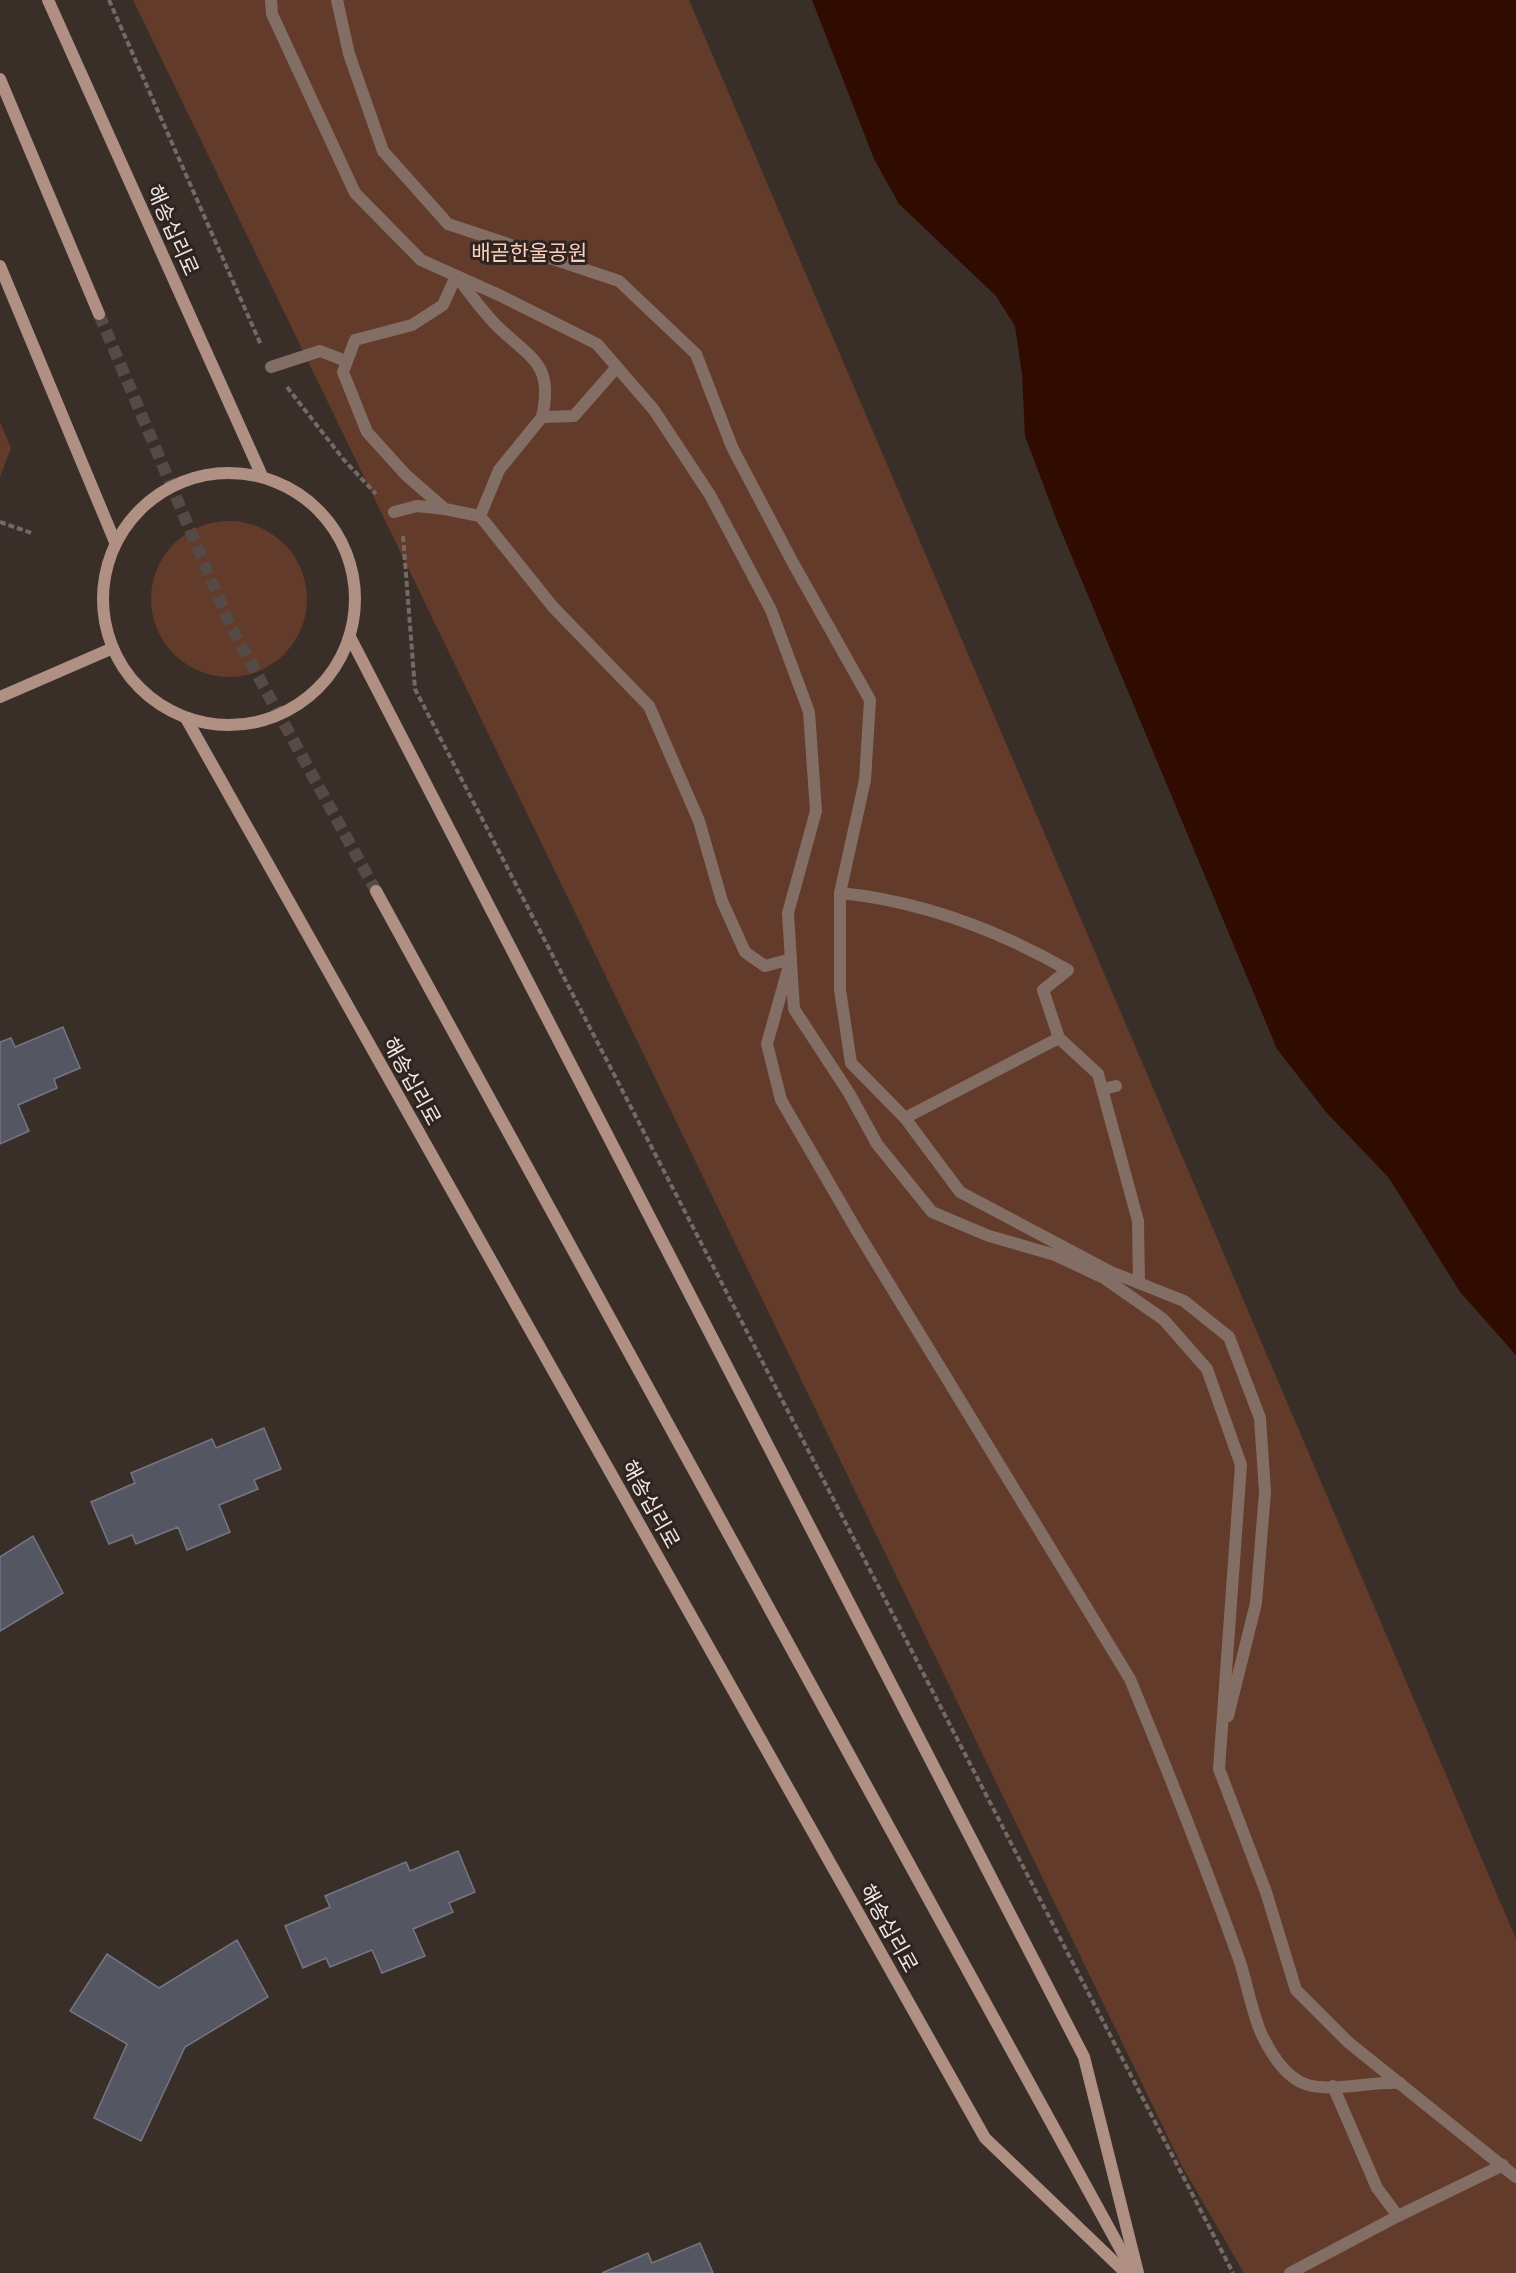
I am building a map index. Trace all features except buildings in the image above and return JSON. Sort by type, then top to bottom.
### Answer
[{"type":"main road","name":"해송십리로","points":[[48,0],[262,476]]},
{"type":"main road","points":[[0,79],[99,314]]},
{"type":"main road","points":[[0,266],[116,542]]},
{"type":"main road","points":[[219,472],[262,476],[298,493],[321,513],[328,520],[348,556],[355,596],[350,637],[332,673],[303,702],[267,720],[226,726],[187,720],[149,699],[120,667],[105,627],[103,583],[116,542],[141,508],[187,480],[219,472]]},
{"type":"main road","points":[[350,637],[1084,2057],[1136,2273]]},
{"type":"main road","points":[[0,696],[113,648]]},
{"type":"main road","name":"해송십리로","points":[[187,720],[986,2138],[1126,2273]]},
{"type":"main road","points":[[376,891],[1136,2273]]},
{"type":"street","points":[[271,0],[272,14],[355,193],[421,260],[597,344],[654,410],[710,495],[771,610],[809,712],[816,811],[789,913],[794,1009],[849,1093],[877,1144],[932,1212],[989,1236],[1055,1255],[1104,1278],[1163,1319],[1207,1369],[1241,1465],[1219,1768],[1266,1892],[1296,1990],[1348,2042],[1516,2177]]},
{"type":"street","points":[[337,0],[350,54],[383,151],[448,224],[619,281],[696,354],[732,447],[793,563],[870,700],[865,780],[840,893],[840,990],[851,1063],[905,1118],[960,1192],[1111,1272],[1184,1301],[1229,1337],[1260,1418],[1265,1492],[1256,1603],[1221,1746]]},
{"type":"street","points":[[445,509],[406,475],[367,432],[343,372],[355,340],[412,325],[443,305],[456,276]]},
{"type":"street","points":[[456,276],[498,326],[518,342],[536,363],[546,381],[542,417],[499,470],[480,516]]},
{"type":"street","points":[[270,367],[320,351],[346,362]]},
{"type":"street","points":[[542,417],[574,416],[617,367]]},
{"type":"street","points":[[394,512],[417,506],[480,516],[553,607],[649,706],[699,821],[722,901],[745,952],[765,966],[791,959]]},
{"type":"street","points":[[840,893],[877,897],[950,916],[998,933],[1068,970],[1043,990],[1059,1038],[1098,1074],[1103,1089],[1138,1221],[1139,1283]]},
{"type":"street","points":[[791,959],[767,1044],[781,1100],[857,1232],[1130,1679],[1161,1754],[1235,1950],[1261,2032],[1275,2059],[1288,2074],[1305,2084],[1332,2086],[1400,2083]]},
{"type":"street","points":[[905,1118],[1059,1038]]},
{"type":"street","points":[[1103,1089],[1116,1086]]},
{"type":"street","points":[[1332,2086],[1377,2188],[1398,2216]]},
{"type":"street","points":[[1290,2273],[1398,2216],[1503,2165]]},
{"type":"path","points":[[109,0],[270,367],[344,460],[402,521],[415,689],[1233,2273]]},
{"type":"path","points":[[0,522],[34,534]]},
{"type":"green space","name":"배곧한울공원","points":[[133,0],[689,0],[1516,1939],[1516,2273],[1244,2273],[1182,2166]]},
{"type":"green space","points":[[0,422],[11,448],[0,477]]},
{"type":"green space","points":[[229,521],[244,522],[259,527],[273,534],[284,544],[294,555],[301,569],[306,584],[306,614],[301,629],[294,643],[284,654],[273,664],[259,671],[244,676],[229,677],[214,676],[199,671],[185,664],[174,654],[164,643],[157,629],[152,614],[151,599],[152,584],[157,569],[164,555],[174,544],[185,534],[199,527],[214,522]]},
{"type":"shaded area","points":[[812,0],[1516,0],[1516,1355],[1460,1292],[1389,1178],[1326,1112],[1277,1049],[1057,521],[1025,436],[1022,374],[1015,326],[996,296],[899,204],[874,159]]},
{"type":"tunnel","points":[[99,314],[230,625],[376,891]]}]
